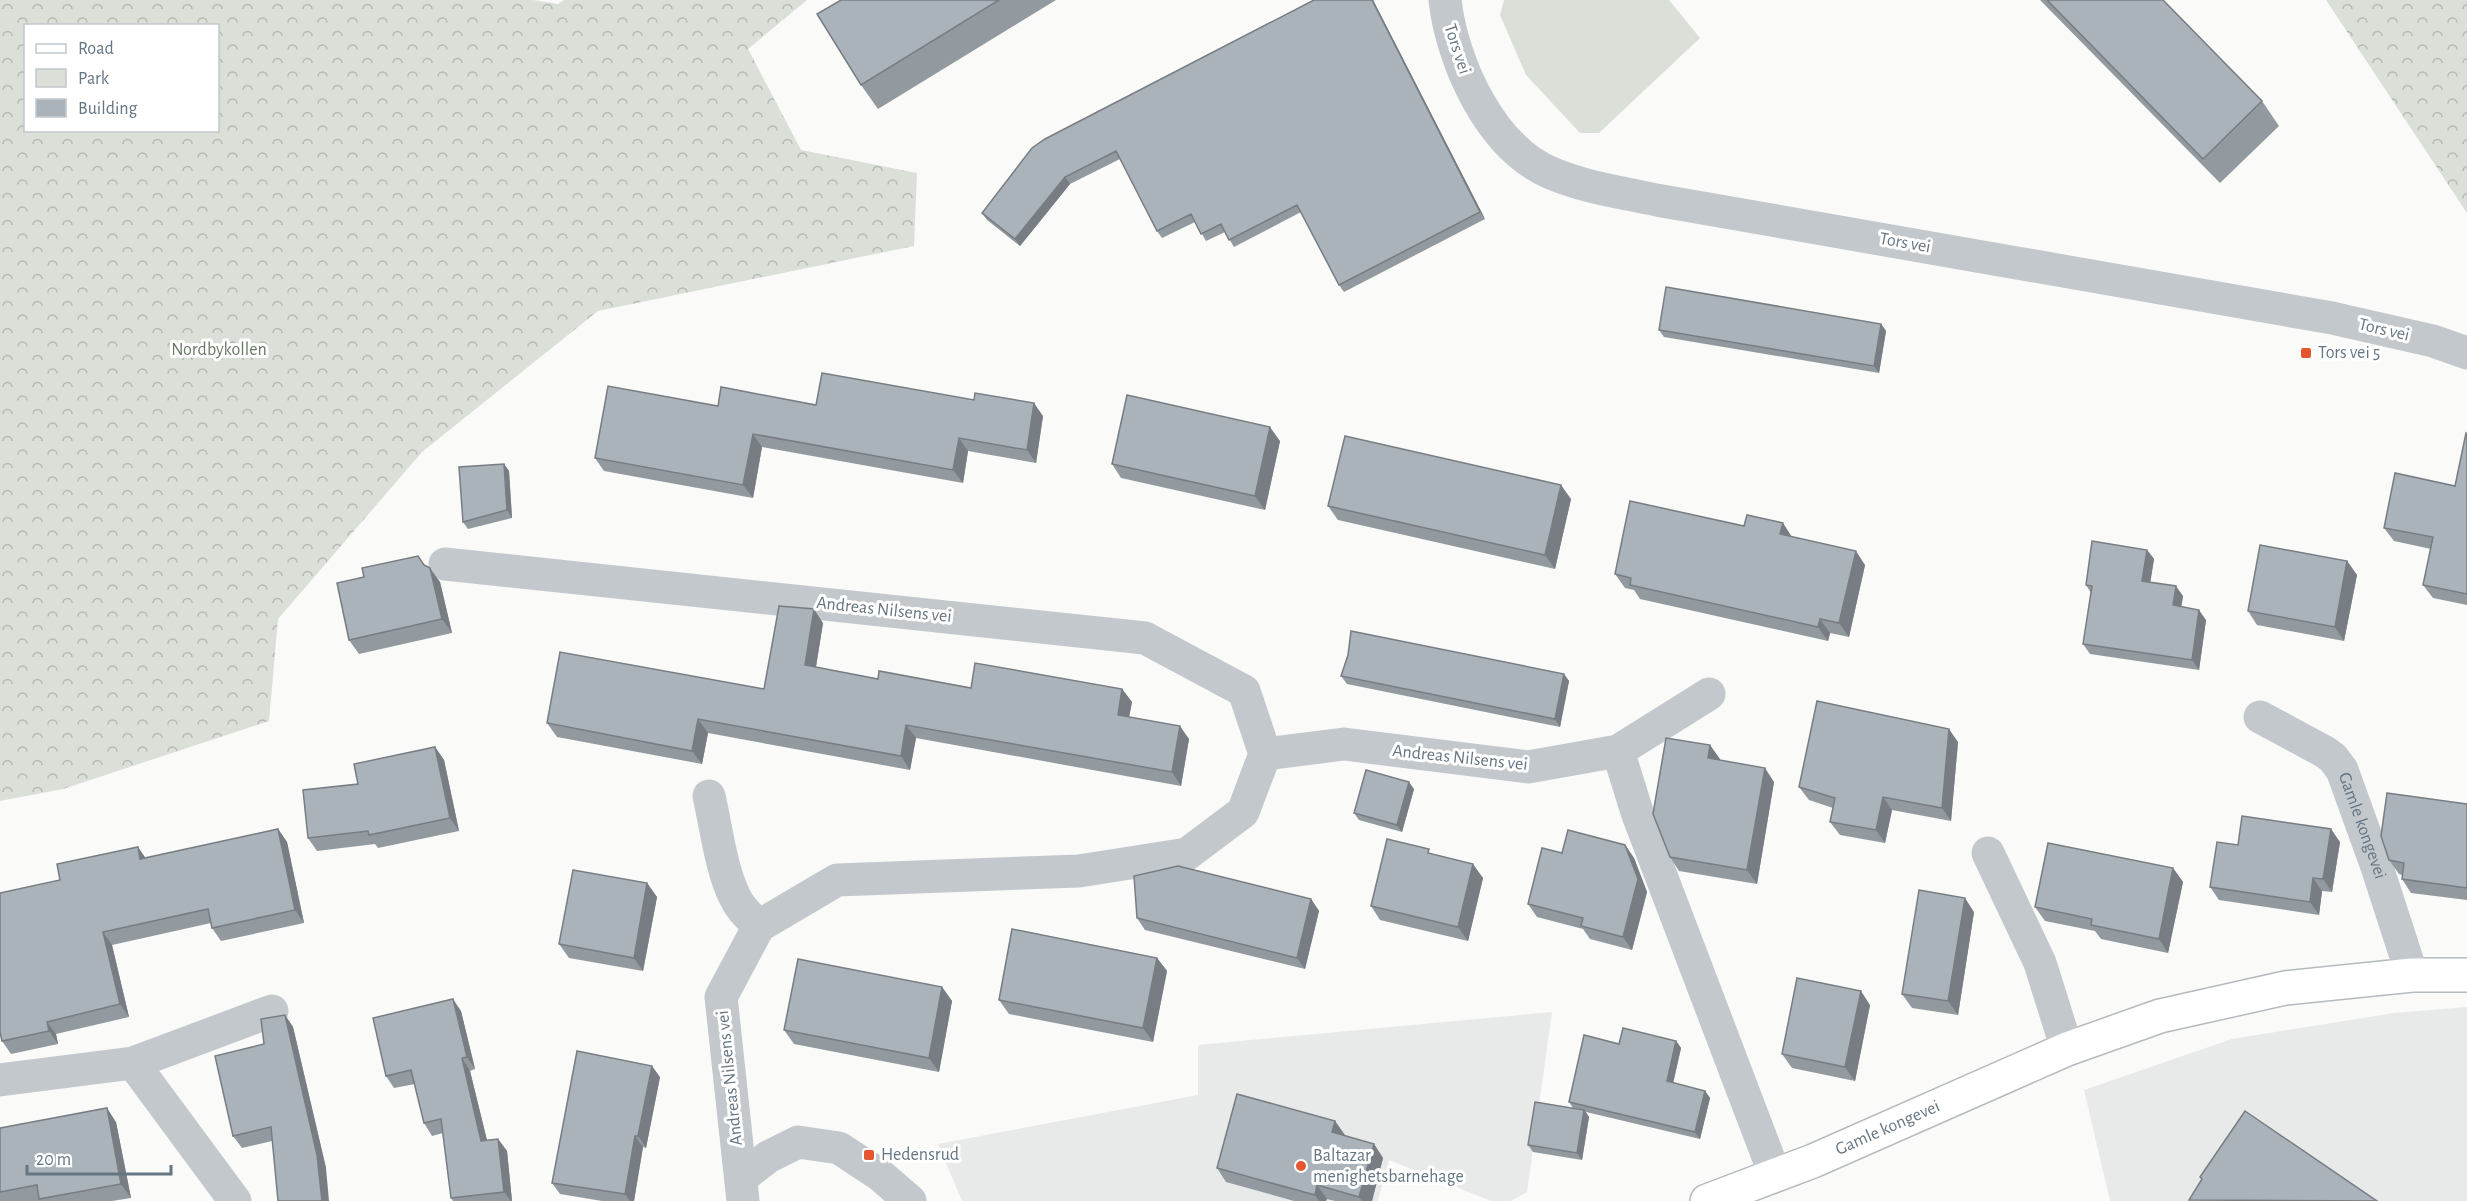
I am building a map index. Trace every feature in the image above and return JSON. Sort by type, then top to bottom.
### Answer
[{"type":"main road","name":"Gamle kongevei","points":[[1707,1201],[1813,1161],[2067,1049],[2160,1016],[2285,988],[2412,975],[2467,975]]},
{"type":"street","name":"Tors vei","points":[[1445,0],[1447,21],[1456,55],[1468,84],[1483,109],[1525,157],[1549,172],[1586,185],[1662,201],[2332,318],[2433,341],[2467,353]]},
{"type":"street","name":"Andreas Nilsens vei","points":[[445,564],[1145,638],[1244,691],[1265,754],[1344,744],[1527,767],[1618,751],[1709,694]]},
{"type":"street","name":"Gamle kongevei","points":[[2260,717],[2325,752],[2342,770],[2412,975]]},
{"type":"street","points":[[1618,751],[1638,815],[1775,1175]]},
{"type":"street","points":[[709,796],[729,884],[744,911],[759,926],[837,880],[1079,871],[1187,854],[1244,812],[1265,754]]},
{"type":"street","points":[[1988,853],[2040,963],[2067,1049]]},
{"type":"street","name":"Andreas Nilsens vei","points":[[742,1190],[721,997],[759,926]]},
{"type":"street","points":[[0,1080],[133,1063],[272,1011]]},
{"type":"street","points":[[133,1063],[236,1201]]},
{"type":"street","points":[[742,1190],[768,1157],[798,1142],[839,1148],[880,1175],[910,1201]]},
{"type":"shaded area","points":[[2467,1007],[2467,1201],[2110,1201],[2084,1090],[2232,1039],[2394,1013]]},
{"type":"shaded area","points":[[1552,1012],[1527,1192],[1511,1201],[1491,1201],[1389,1160],[1378,1201],[962,1201],[938,1144],[1198,1095],[1198,1045]]},
{"type":"green space","name":"Nordbykollen","points":[[0,0],[533,0],[558,4],[564,0],[807,0],[748,49],[801,150],[917,173],[914,246],[598,311],[422,452],[278,619],[269,721],[63,789],[0,801]]},
{"type":"green space","points":[[1504,0],[1669,0],[1700,38],[1599,133],[1580,133],[1526,75],[1500,15]]},
{"type":"green space","points":[[2326,0],[2467,0],[2467,213]]},
{"type":"building","points":[[841,0],[999,0],[861,85],[817,14]]},
{"type":"building","points":[[1314,0],[1372,0],[1480,212],[1339,285],[1297,205],[1229,240],[1221,224],[1201,234],[1191,214],[1157,231],[1116,151],[1065,177],[1015,239],[982,213],[1032,148],[1045,139]]},
{"type":"building","points":[[2047,0],[2163,0],[2262,101],[2203,159]]},
{"type":"building","points":[[1666,287],[1881,324],[1874,366],[1659,330]]},
{"type":"building","points":[[822,373],[974,400],[975,393],[1034,403],[1027,450],[959,438],[953,470],[753,434],[743,485],[595,458],[608,386],[718,406],[721,387],[816,405]]},
{"type":"building","points":[[1127,395],[1270,427],[1255,496],[1112,464]]},
{"type":"building","points":[[2466,433],[2467,594],[2423,585],[2433,537],[2384,528],[2395,473],[2455,486]]},
{"type":"building","points":[[1345,436],[1561,485],[1545,555],[1328,506]]},
{"type":"building","points":[[504,464],[507,510],[463,522],[459,467]]},
{"type":"building","points":[[1630,501],[1744,526],[1747,515],[1783,523],[1780,534],[1856,551],[1839,623],[1820,619],[1818,627],[1630,585],[1631,578],[1615,574]]},
{"type":"building","points":[[2092,541],[2147,550],[2142,581],[2176,586],[2173,605],[2199,610],[2192,660],[2083,644],[2092,586],[2086,585]]},
{"type":"building","points":[[2260,545],[2347,561],[2335,627],[2248,611]]},
{"type":"building","points":[[418,556],[424,565],[430,568],[442,619],[349,640],[337,583],[364,577],[362,568]]},
{"type":"building","points":[[779,606],[814,609],[805,665],[878,679],[879,671],[971,688],[975,663],[1122,689],[1118,715],[1180,726],[1172,772],[906,725],[901,756],[698,719],[692,751],[547,723],[560,652],[764,689]]},
{"type":"building","points":[[1351,631],[1564,674],[1555,719],[1341,676],[1348,655]]},
{"type":"building","points":[[1817,701],[1949,729],[1942,808],[1883,797],[1876,830],[1830,822],[1835,798],[1799,787]]},
{"type":"building","points":[[1666,738],[1710,745],[1708,758],[1765,768],[1747,870],[1670,857],[1653,814]]},
{"type":"building","points":[[435,747],[450,818],[369,835],[368,831],[308,838],[303,790],[358,784],[354,764]]},
{"type":"building","points":[[1366,770],[1409,782],[1397,825],[1354,813]]},
{"type":"building","points":[[2387,793],[2467,804],[2467,888],[2402,879],[2404,863],[2389,860],[2381,836]]},
{"type":"building","points":[[2242,816],[2331,829],[2323,879],[2313,878],[2310,902],[2210,887],[2217,842],[2238,845]]},
{"type":"building","points":[[278,829],[295,910],[212,928],[208,909],[103,932],[120,1004],[47,1022],[49,1031],[2,1041],[0,1032],[0,893],[60,880],[57,864],[138,847],[140,859]]},
{"type":"building","points":[[1568,830],[1625,845],[1638,879],[1623,937],[1581,926],[1583,918],[1528,904],[1542,848],[1562,853]]},
{"type":"building","points":[[1387,839],[1429,849],[1428,853],[1473,864],[1458,927],[1371,906]]},
{"type":"building","points":[[2048,843],[2173,868],[2159,939],[2091,925],[2092,919],[2035,907]]},
{"type":"building","points":[[1178,866],[1311,899],[1297,958],[1137,918],[1134,876]]},
{"type":"building","points":[[573,870],[647,883],[634,958],[559,944]]},
{"type":"building","points":[[1919,890],[1965,898],[1948,1001],[1902,994]]},
{"type":"building","points":[[1012,929],[1157,958],[1143,1028],[999,1000]]},
{"type":"building","points":[[798,959],[942,987],[929,1058],[784,1030]]},
{"type":"building","points":[[1797,978],[1861,991],[1845,1067],[1782,1054]]},
{"type":"building","points":[[453,999],[467,1057],[462,1058],[481,1141],[498,1139],[504,1192],[451,1198],[441,1119],[424,1123],[411,1070],[386,1076],[373,1018]]},
{"type":"building","points":[[285,1015],[317,1155],[322,1201],[278,1201],[271,1127],[233,1136],[215,1056],[264,1044],[261,1019]]},
{"type":"building","points":[[1623,1028],[1676,1041],[1667,1081],[1705,1091],[1695,1132],[1569,1102],[1584,1035],[1619,1044]]},
{"type":"building","points":[[577,1051],[652,1066],[638,1136],[635,1136],[625,1194],[552,1183]]},
{"type":"building","points":[[1237,1094],[1335,1121],[1332,1132],[1374,1144],[1359,1197],[1317,1185],[1315,1195],[1217,1168]]},
{"type":"building","points":[[1535,1102],[1584,1110],[1577,1153],[1528,1145]]},
{"type":"building","points":[[107,1108],[121,1184],[39,1199],[37,1185],[0,1192],[0,1128]]},
{"type":"building","points":[[2245,1111],[2377,1201],[2189,1200],[2202,1179],[2200,1177]]},
{"type":"place","name":"Tors vei 5","points":[[2306,353]]},
{"type":"place","name":"Hedensrud","points":[[869,1155]]},
{"type":"place","name":"Baltazar menighetsbarnehage","points":[[1301,1166]]}]
